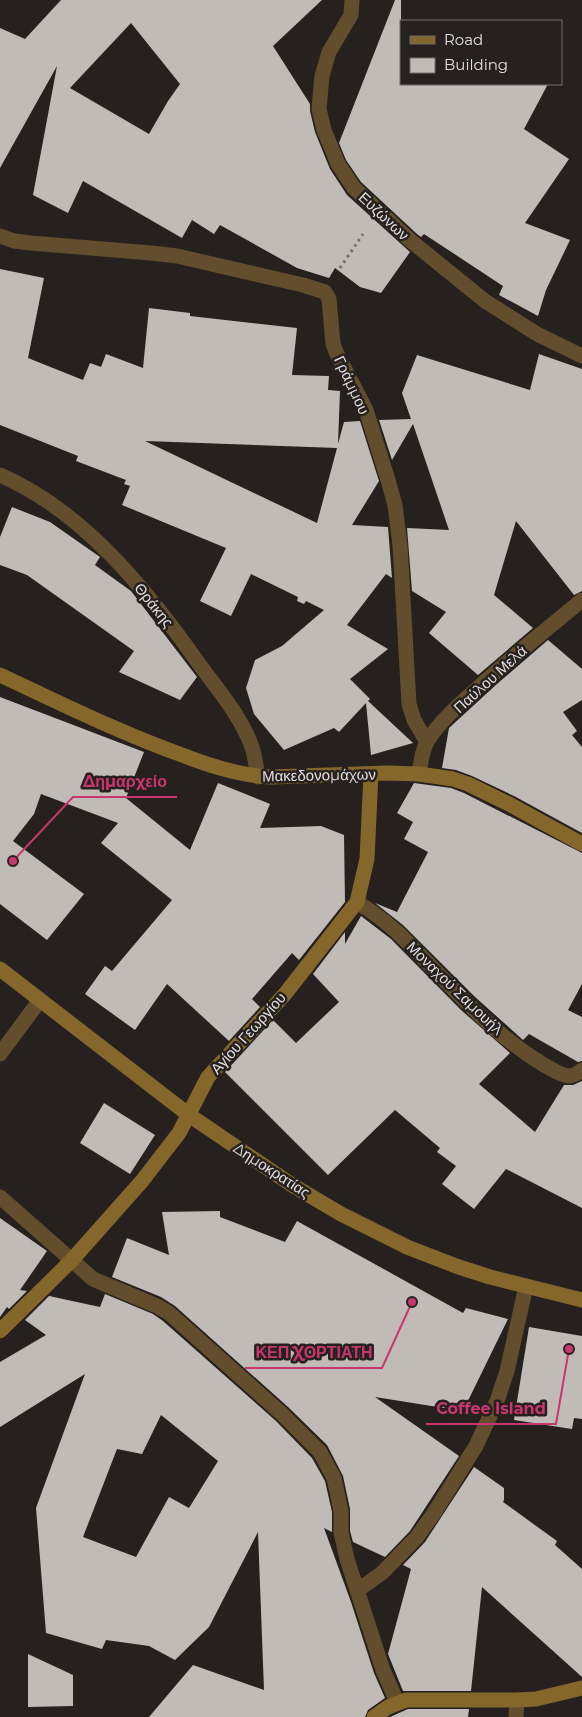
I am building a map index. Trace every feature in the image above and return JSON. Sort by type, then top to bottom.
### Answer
[{"type":"main road","name":"Μακεδονομάχων","points":[[0,675],[164,749],[208,764],[258,777],[419,774],[453,779],[468,784],[509,804],[582,844]]},
{"type":"main road","name":"Αγίου Γεωργίου","points":[[0,1331],[71,1261],[159,1160],[179,1133],[208,1077],[285,994],[357,902],[367,859],[370,774]]},
{"type":"main road","name":"Δημοκρατίας","points":[[0,970],[189,1115],[292,1185],[371,1230],[407,1247],[456,1266],[582,1300]]},
{"type":"main road","points":[[374,1717],[388,1706],[406,1700],[536,1699],[582,1688]]},
{"type":"street","name":"Ευζώνων","points":[[352,0],[351,15],[329,52],[322,76],[319,108],[324,130],[338,164],[354,188],[377,211],[485,301],[537,334],[582,356]]},
{"type":"street","points":[[0,236],[31,243],[177,256],[302,284],[325,292]]},
{"type":"street","name":"Γράμμου","points":[[325,292],[329,299],[335,349],[366,410],[395,505],[400,545],[409,704],[414,720],[427,742]]},
{"type":"street","name":"Θράκης","points":[[0,475],[47,502],[77,524],[128,572],[152,601],[237,716],[253,749],[258,777]]},
{"type":"street","name":"Παύλου Μελά","points":[[419,774],[427,742],[456,707],[582,600]]},
{"type":"street","name":"Μοναχού Σαμουήλ","points":[[357,902],[395,930],[485,1021],[503,1036],[537,1061],[557,1072],[567,1076],[574,1075],[582,1070]]},
{"type":"street","points":[[0,1054],[40,1000]]},
{"type":"street","points":[[0,1197],[93,1279],[169,1313],[282,1414],[320,1452],[334,1478],[341,1511],[341,1532],[347,1559],[383,1670],[397,1702]]},
{"type":"street","points":[[358,1590],[382,1573],[417,1537],[476,1446],[494,1408],[506,1371],[526,1286]]},
{"type":"street","points":[[516,1717],[517,1700]]},
{"type":"path","points":[[325,292],[377,211]]},
{"type":"building","points":[[61,0],[322,0],[273,46],[310,104],[315,132],[330,169],[347,195],[410,252],[381,293],[360,287],[335,268],[329,278],[297,268],[220,225],[214,234],[192,220],[182,238],[83,181],[68,213],[33,195],[57,66],[0,168],[0,28],[25,39]],"holes":[[[131,23],[180,84],[149,134],[70,88]]]},
{"type":"building","points":[[395,0],[401,0],[400,85],[547,85],[524,129],[569,159],[525,223],[570,240],[546,290],[538,316],[499,295],[503,286],[424,234],[421,237],[417,234],[361,182],[346,160],[339,143]]},
{"type":"building","points":[[0,269],[44,278],[28,358],[83,380],[90,363],[101,367],[106,354],[143,368],[149,308],[190,313],[190,316],[297,328],[292,375],[329,376],[328,390],[340,391],[338,444],[344,422],[360,421],[379,481],[352,525],[388,527],[392,578],[386,574],[347,625],[388,649],[350,679],[370,699],[368,701],[413,743],[371,755],[366,703],[339,732],[334,728],[284,750],[254,714],[246,688],[255,660],[282,646],[324,610],[306,601],[304,604],[297,601],[298,597],[251,574],[231,616],[200,601],[226,548],[122,505],[130,486],[124,484],[126,480],[76,461],[78,456],[0,425]],"holes":[[[145,441],[337,448],[317,523]]]},
{"type":"building","points":[[539,354],[582,369],[582,591],[574,595],[516,521],[494,595],[533,628],[478,675],[429,633],[446,612],[412,591],[407,528],[449,530],[413,424],[392,460],[379,420],[411,419],[402,393],[417,355],[530,390]]},
{"type":"building","points":[[12,507],[50,522],[100,557],[95,565],[131,591],[197,677],[180,700],[119,672],[134,651],[27,575],[0,565],[0,537]]},
{"type":"building","points":[[548,640],[582,669],[582,700],[563,712],[577,731],[572,735],[582,747],[582,833],[514,796],[472,776],[456,770],[442,768],[449,728]]},
{"type":"building","points":[[0,697],[144,752],[126,798],[190,850],[218,783],[270,804],[260,828],[321,826],[344,835],[345,902],[299,960],[292,953],[252,999],[260,1007],[229,1041],[167,984],[135,1030],[85,994],[105,966],[112,971],[172,900],[101,843],[118,823],[41,794],[34,814],[13,841],[84,894],[47,940],[0,904]]},
{"type":"building","points":[[414,783],[451,788],[464,793],[582,853],[582,984],[568,1010],[582,1017],[582,1061],[578,1062],[529,1034],[523,1040],[474,996],[403,925],[375,903],[397,912],[428,852],[404,839],[413,822],[397,813]]},
{"type":"building","points":[[361,916],[391,939],[461,1010],[510,1053],[479,1084],[535,1132],[564,1085],[573,1085],[582,1081],[582,1208],[506,1169],[474,1209],[442,1184],[456,1166],[437,1152],[440,1148],[395,1110],[328,1175],[225,1072],[273,1020],[296,1043],[339,1002],[313,974],[345,932],[345,944]]},
{"type":"building","points":[[104,1103],[155,1135],[130,1174],[80,1143]]},
{"type":"building","points":[[220,1211],[220,1217],[285,1242],[297,1221],[463,1313],[466,1308],[508,1319],[463,1411],[375,1397],[459,1456],[410,1531],[385,1557],[353,1542],[350,1531],[350,1509],[343,1476],[327,1445],[288,1407],[175,1306],[161,1297],[112,1277],[127,1238],[169,1255],[162,1212]]},
{"type":"building","points":[[0,1218],[47,1251],[20,1290],[27,1291],[9,1309],[7,1307],[0,1317]]},
{"type":"building","points":[[105,1294],[153,1314],[163,1321],[276,1421],[312,1458],[325,1481],[332,1512],[332,1532],[324,1528],[374,1673],[385,1698],[368,1710],[365,1717],[149,1717],[193,1665],[264,1690],[258,1532],[209,1627],[175,1660],[149,1646],[106,1640],[102,1649],[46,1633],[36,1508],[85,1374],[0,1427],[0,1362],[46,1335],[25,1320],[49,1296],[100,1307]],"holes":[[[161,1415],[218,1461],[189,1508],[169,1497],[136,1557],[83,1537],[117,1449],[142,1454]]]},
{"type":"building","points":[[529,1327],[582,1336],[582,1419],[574,1418],[572,1429],[514,1420]]},
{"type":"building","points":[[474,1467],[504,1488],[503,1502],[557,1541],[555,1545],[582,1569],[582,1677],[482,1587],[471,1691],[403,1691],[388,1654],[411,1569],[403,1565],[425,1542]]},
{"type":"building","points":[[28,1654],[73,1675],[73,1706],[28,1707]]},
{"type":"building","points":[[408,1709],[469,1709],[468,1717],[390,1717]]},
{"type":"place","name":"Δημαρχείο","points":[[13,861]]},
{"type":"place","name":"ΚΕΠ ΧΟΡΤΙΑΤΗ","points":[[412,1302]]},
{"type":"place","name":"Coffee Island","points":[[569,1349]]}]
